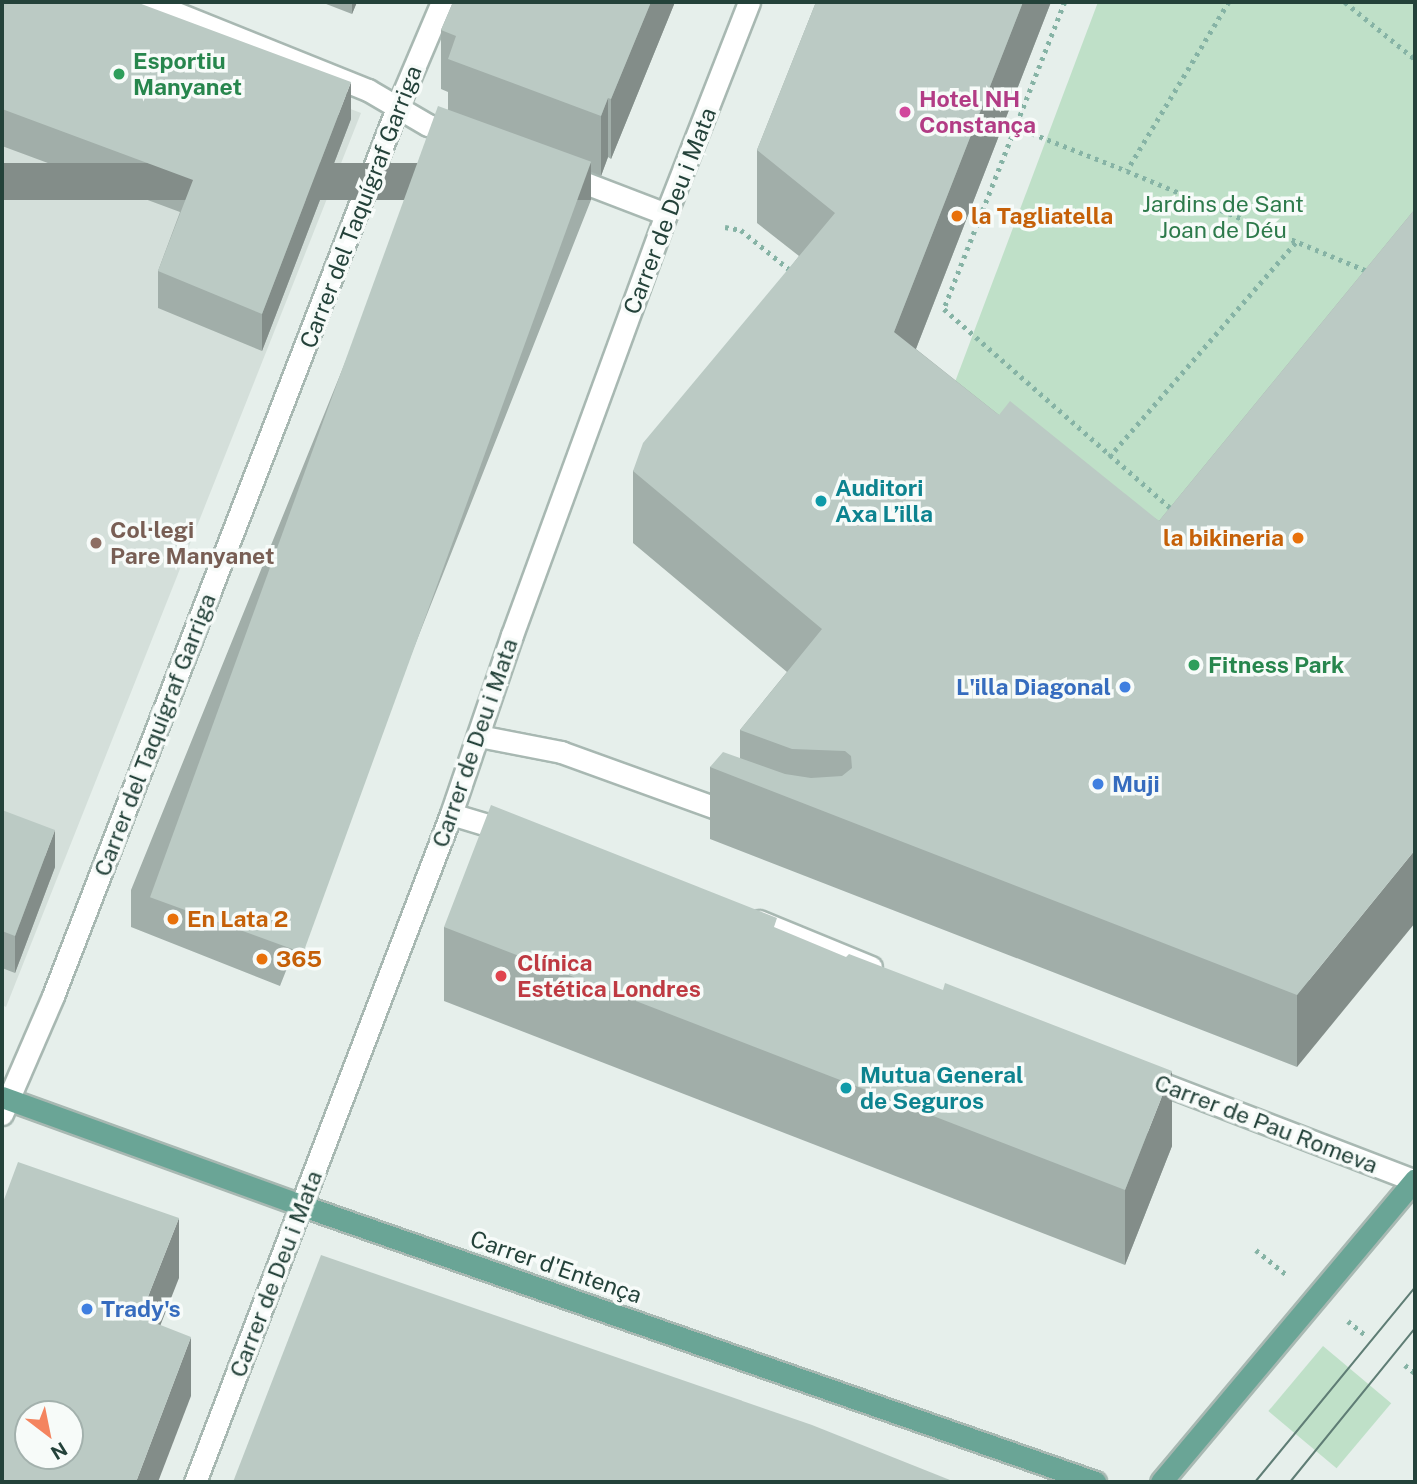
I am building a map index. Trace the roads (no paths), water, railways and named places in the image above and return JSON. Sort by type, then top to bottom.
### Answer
[{"type":"main road","name":"Carrer d'Entença","points":[[4,1103],[1095,1482]]},
{"type":"main road","points":[[1161,1482],[1415,1179]]},
{"type":"street","points":[[149,2],[368,90],[428,125],[478,143]]},
{"type":"street","name":"Carrer del Taquígraf Garriga","points":[[4,1103],[53,996],[397,108],[442,2]]},
{"type":"street","name":"Carrer de Deu i Mata","points":[[195,1482],[451,814],[512,635],[666,214],[749,2]]},
{"type":"street","points":[[553,171],[666,214]]},
{"type":"street","points":[[479,736],[561,752],[764,825]]},
{"type":"street","points":[[451,814],[527,837]]},
{"type":"street","points":[[735,913],[897,977]]},
{"type":"street","name":"Carrer de Pau Romeva","points":[[1123,1068],[1415,1179]]},
{"type":"tram line","points":[[1255,1482],[1415,1287]]},
{"type":"tram line","points":[[1290,1482],[1415,1328]]},
{"type":"place","name":"Esportiu Manyanet","points":[[119,74]]},
{"type":"place","name":"Hotel NH Constança","points":[[905,112]]},
{"type":"place","name":"la Tagliatella","points":[[957,216]]},
{"type":"place","name":"Auditori Axa L’illa","points":[[821,501]]},
{"type":"place","name":"la bikineria","points":[[1298,538]]},
{"type":"place","name":"Col·legi Pare Manyanet","points":[[96,543]]},
{"type":"place","name":"Fitness Park","points":[[1194,665]]},
{"type":"place","name":"L'illa Diagonal","points":[[1125,687]]},
{"type":"place","name":"Muji","points":[[1098,784]]},
{"type":"place","name":"En Lata 2","points":[[173,919]]},
{"type":"place","name":"365","points":[[262,959]]},
{"type":"place","name":"Clínica Estética Londres","points":[[501,976]]},
{"type":"place","name":"Mutua General de Seguros","points":[[846,1088]]},
{"type":"place","name":"Trady's","points":[[87,1309]]},
{"type":"park label","name":"Jardins de Sant Joan de Déu","points":[[1223,217]]}]
